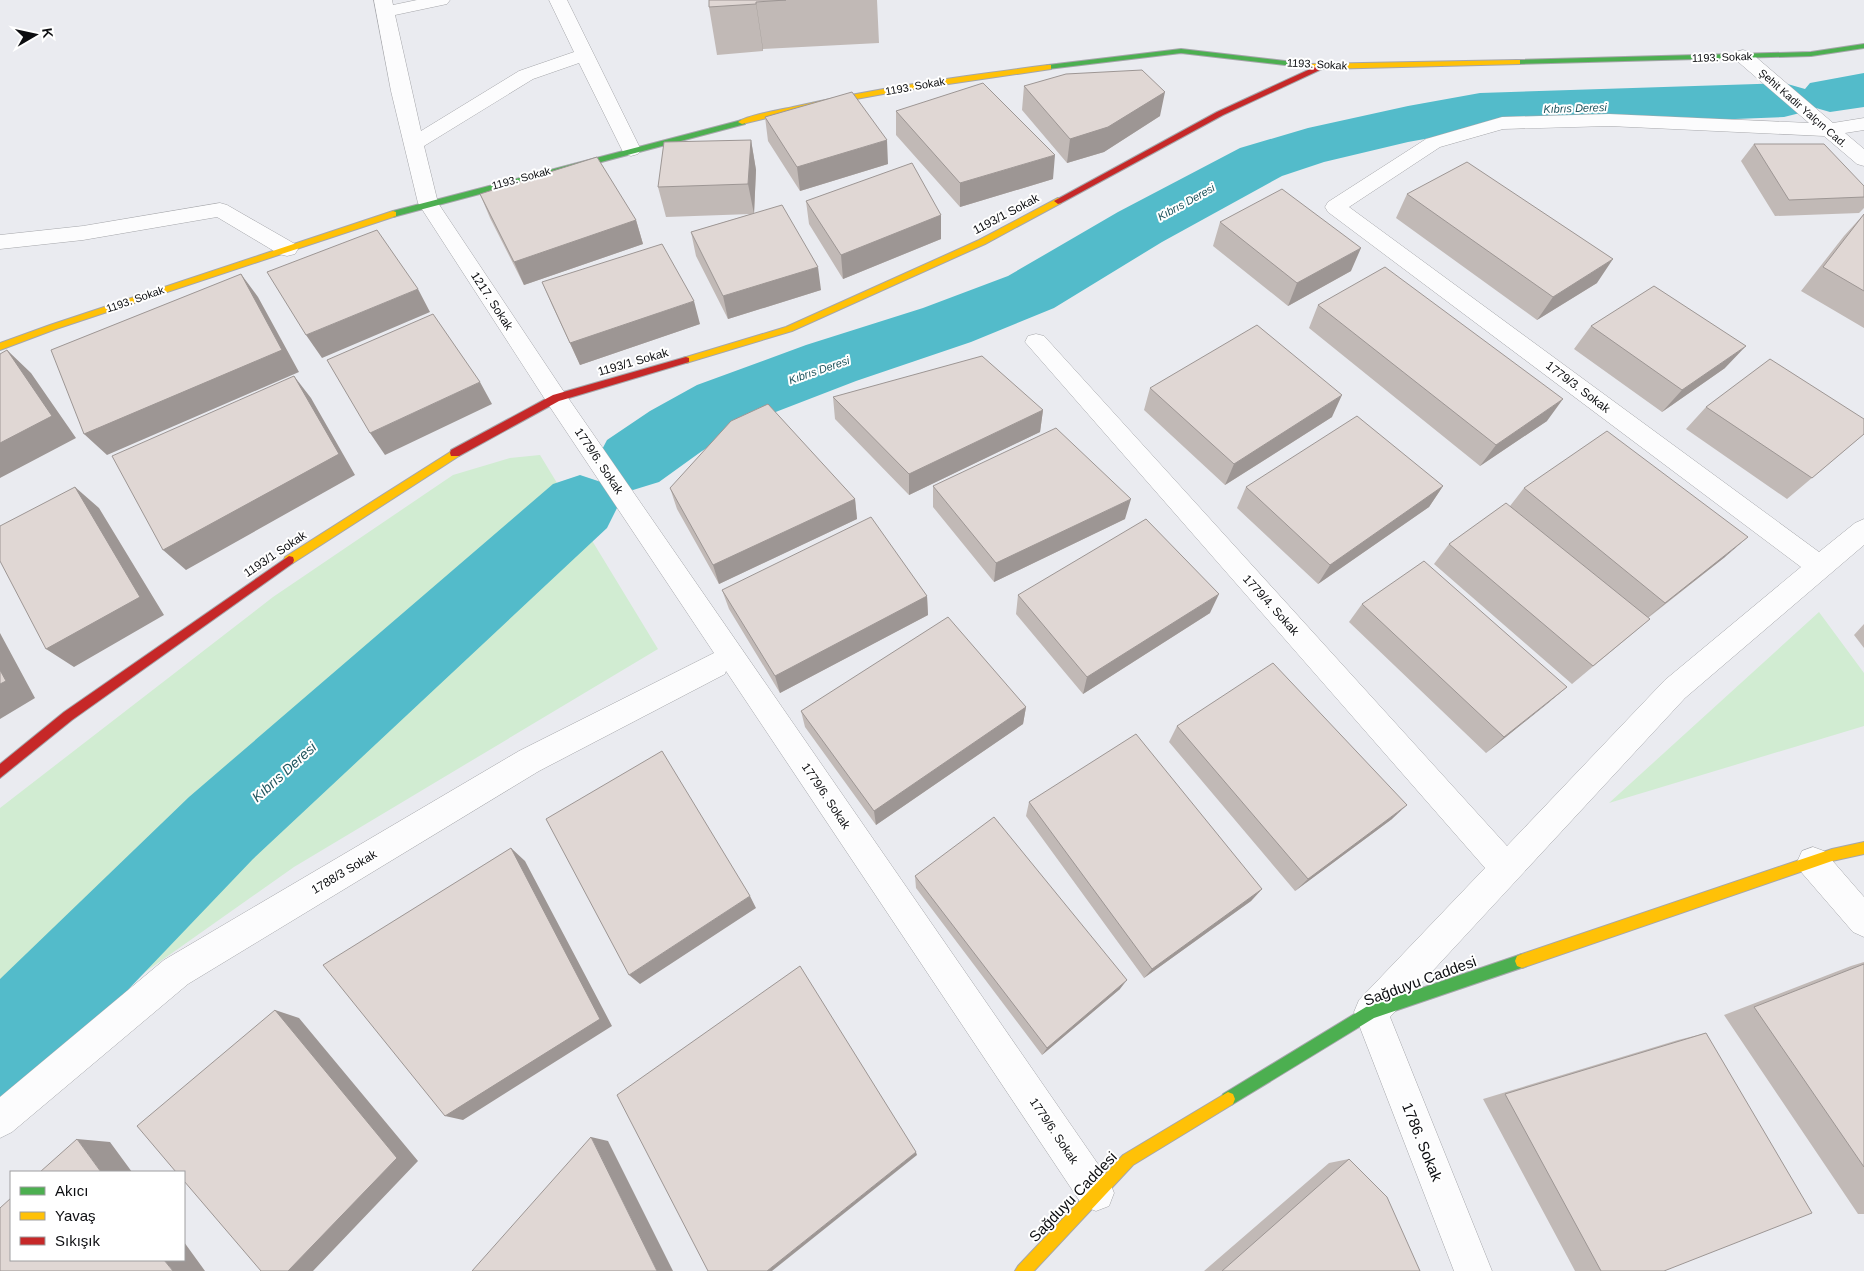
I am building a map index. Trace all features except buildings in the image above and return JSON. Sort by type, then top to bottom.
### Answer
[{"type":"street","points":[[385,6],[441,0]]},
{"type":"street","points":[[558,0],[631,150]]},
{"type":"street","name":"1217. Sokak","points":[[385,6],[428,203],[556,398]]},
{"type":"street","name":"1193. Sokak","points":[[0,347],[53,327],[428,203],[802,106],[947,80],[1181,51],[1323,67],[1811,54],[1864,46]]},
{"type":"street","points":[[414,144],[526,75],[585,55]]},
{"type":"street","name":"Şehit Kadir Yalçın Cad.","points":[[1743,56],[1864,160]]},
{"type":"street","name":"1193/1 Sokak","points":[[0,772],[68,716],[272,572],[460,450],[556,398],[788,329],[982,242],[1210,118],[1280,84],[1323,67]]},
{"type":"street","name":"1779/3. Sokak","points":[[1820,567],[1335,207],[1433,143],[1502,123],[1609,120],[1828,130]]},
{"type":"street","points":[[1828,130],[1864,124]]},
{"type":"street","points":[[0,242],[83,233],[220,210],[287,249]]},
{"type":"street","name":"1779/4. Sokak","points":[[1036,342],[1506,868]]},
{"type":"street","name":"1779/6. Sokak","points":[[556,398],[1096,1194]]},
{"type":"street","points":[[1371,1012],[1674,689],[1864,530]]},
{"type":"street","name":"1788/3 Sokak","points":[[0,1120],[176,972],[529,761],[715,665]]},
{"type":"street","name":"Sağduyu Caddesi","points":[[1022,1271],[1128,1160],[1371,1012],[1832,855],[1864,848]]},
{"type":"street","points":[[1813,862],[1864,921]]},
{"type":"street","name":"1786. Sokak","points":[[1371,1012],[1473,1271]]},
{"type":"green space","points":[[540,455],[658,649],[294,867],[29,1054],[0,1079],[0,808],[273,597],[453,475],[510,458]]},
{"type":"green space","points":[[1819,612],[1864,673],[1864,726],[1609,803]]},
{"type":"waterway","name":"Kıbrıs Deresi","points":[[1830,95],[1864,90]]},
{"type":"waterway","name":"Kıbrıs Deresi","points":[[633,461],[676,431],[722,404],[831,363],[947,325],[1031,292],[1140,227],[1261,162],[1308,147],[1408,124],[1480,111],[1784,100]]},
{"type":"waterway","name":"Kıbrıs Deresi","points":[[0,1050],[221,828],[580,506]]},
{"type":"traffic: fast","points":[[1517,62],[1811,54],[1864,46]]},
{"type":"traffic: fast","points":[[1048,67],[1181,51],[1311,66]]},
{"type":"traffic: fast","points":[[393,214],[742,122]]},
{"type":"traffic: fast","points":[[1228,1099],[1371,1012],[1522,961]]},
{"type":"traffic: slow","points":[[1311,66],[1517,62]]},
{"type":"traffic: slow","points":[[742,122],[780,112],[894,89],[1048,67]]},
{"type":"traffic: slow","points":[[686,360],[789,329],[982,242],[1058,201]]},
{"type":"traffic: slow","points":[[0,347],[53,327],[393,214]]},
{"type":"traffic: slow","points":[[289,560],[455,453]]},
{"type":"traffic: slow","points":[[1522,961],[1832,855],[1864,848]]},
{"type":"traffic: slow","points":[[1023,1271],[1128,1160],[1228,1099]]},
{"type":"traffic: jam","points":[[1058,201],[1253,97],[1320,68]]},
{"type":"traffic: jam","points":[[455,453],[556,398],[686,360]]},
{"type":"traffic: jam","points":[[0,772],[68,716],[289,560]]}]
